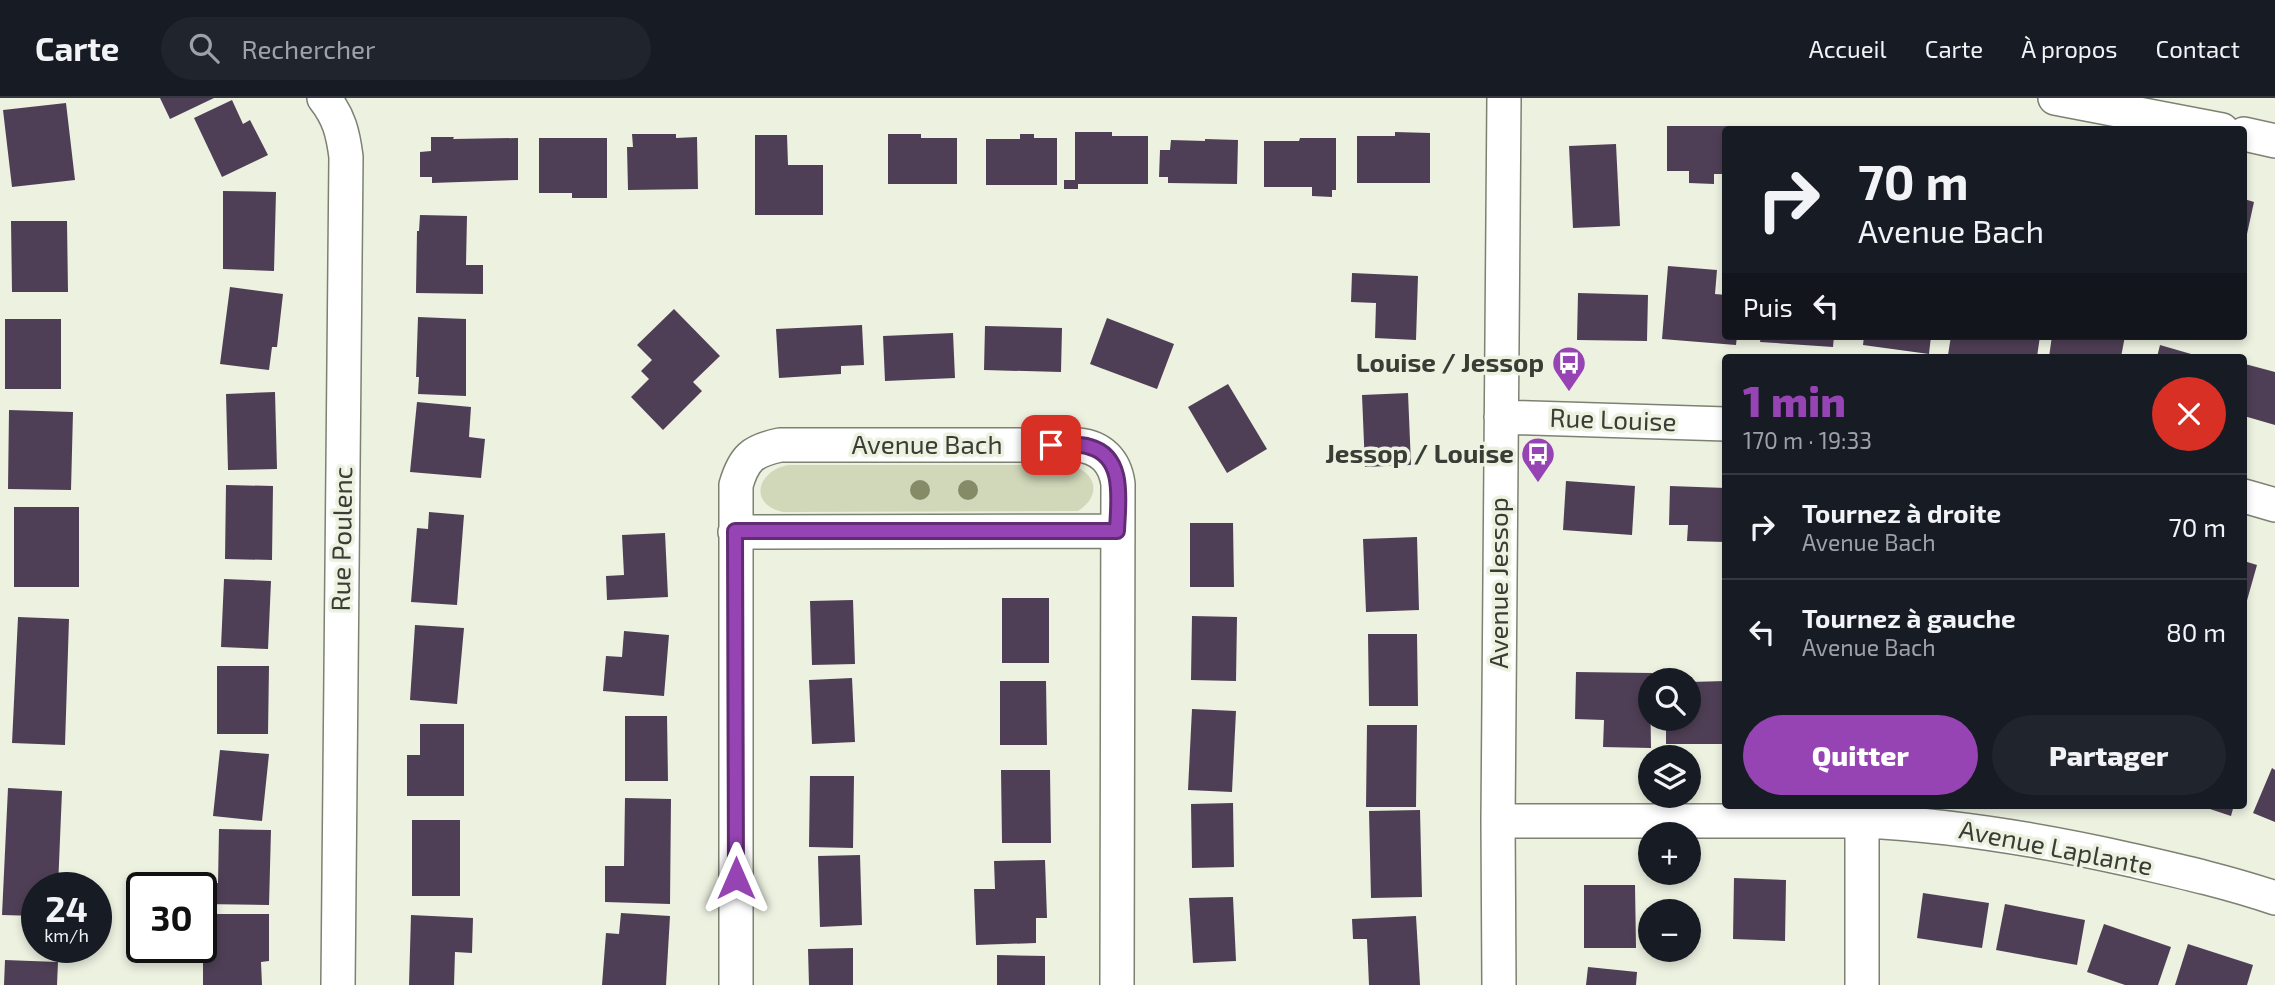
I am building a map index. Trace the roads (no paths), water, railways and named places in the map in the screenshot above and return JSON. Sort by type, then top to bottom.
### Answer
[{"type":"street","name":"Rue Poulenc","points":[[324,98],[343,132],[346,157],[338,985]]},
{"type":"street","name":"Avenue Jessop","points":[[1499,985],[1497,821],[1504,98]]},
{"type":"street","points":[[2055,98],[2201,126]]},
{"type":"street","points":[[2247,135],[2275,141]]},
{"type":"street","name":"Rue Louise","points":[[1501,417],[1722,424]]},
{"type":"street","name":"Avenue Bach","points":[[736,985],[736,485],[741,468],[750,456],[760,449],[780,444],[1088,446],[1103,454],[1114,467],[1117,475],[1117,985]]},
{"type":"street","points":[[2247,497],[2275,505]]},
{"type":"street","points":[[735,531],[1117,531]]},
{"type":"street","name":"Avenue Laplante","points":[[1497,821],[1910,823],[2017,836],[2154,866],[2275,898]]},
{"type":"street","points":[[1862,821],[1862,985]]},
{"type":"place","name":"Louise / Jessop","points":[[1569,393]]},
{"type":"place","name":"Jessop / Louise","points":[[1538,484]]}]
